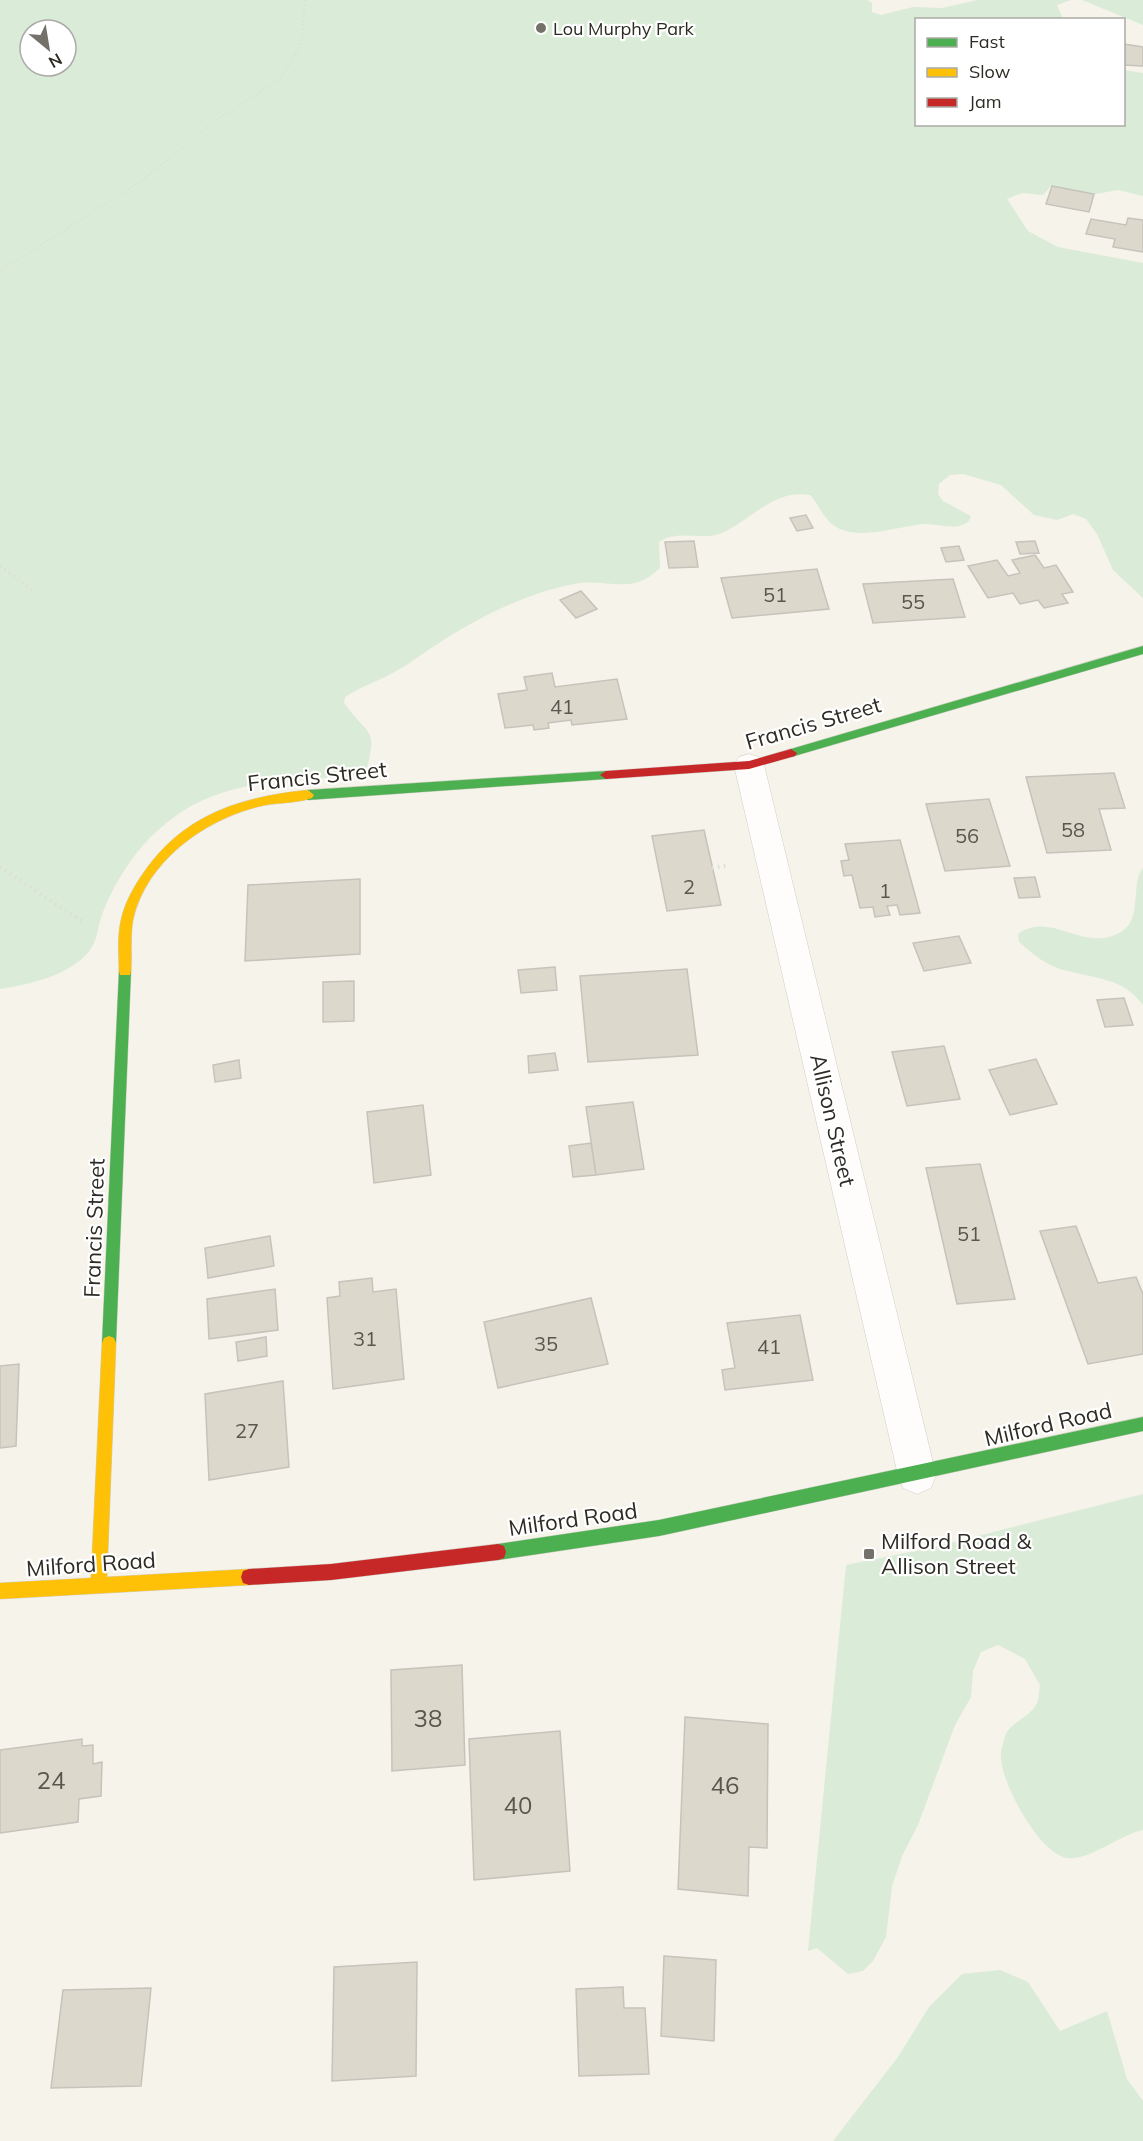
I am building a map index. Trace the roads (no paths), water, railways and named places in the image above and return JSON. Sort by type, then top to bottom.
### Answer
[{"type":"street","name":"Francis Street","points":[[99,1584],[127,920],[134,899],[150,868],[180,836],[213,815],[235,807],[278,797],[749,765],[1143,650]]},
{"type":"street","name":"Allison Street","points":[[749,765],[917,1475]]},
{"type":"street","name":"Milford Road","points":[[0,1591],[330,1572],[561,1544],[658,1528],[917,1475],[1143,1424]]},
{"type":"place","name":"Lou Murphy Park","points":[[541,28]]},
{"type":"place","name":"Milford Road & Allison Street","points":[[869,1554]]}]
